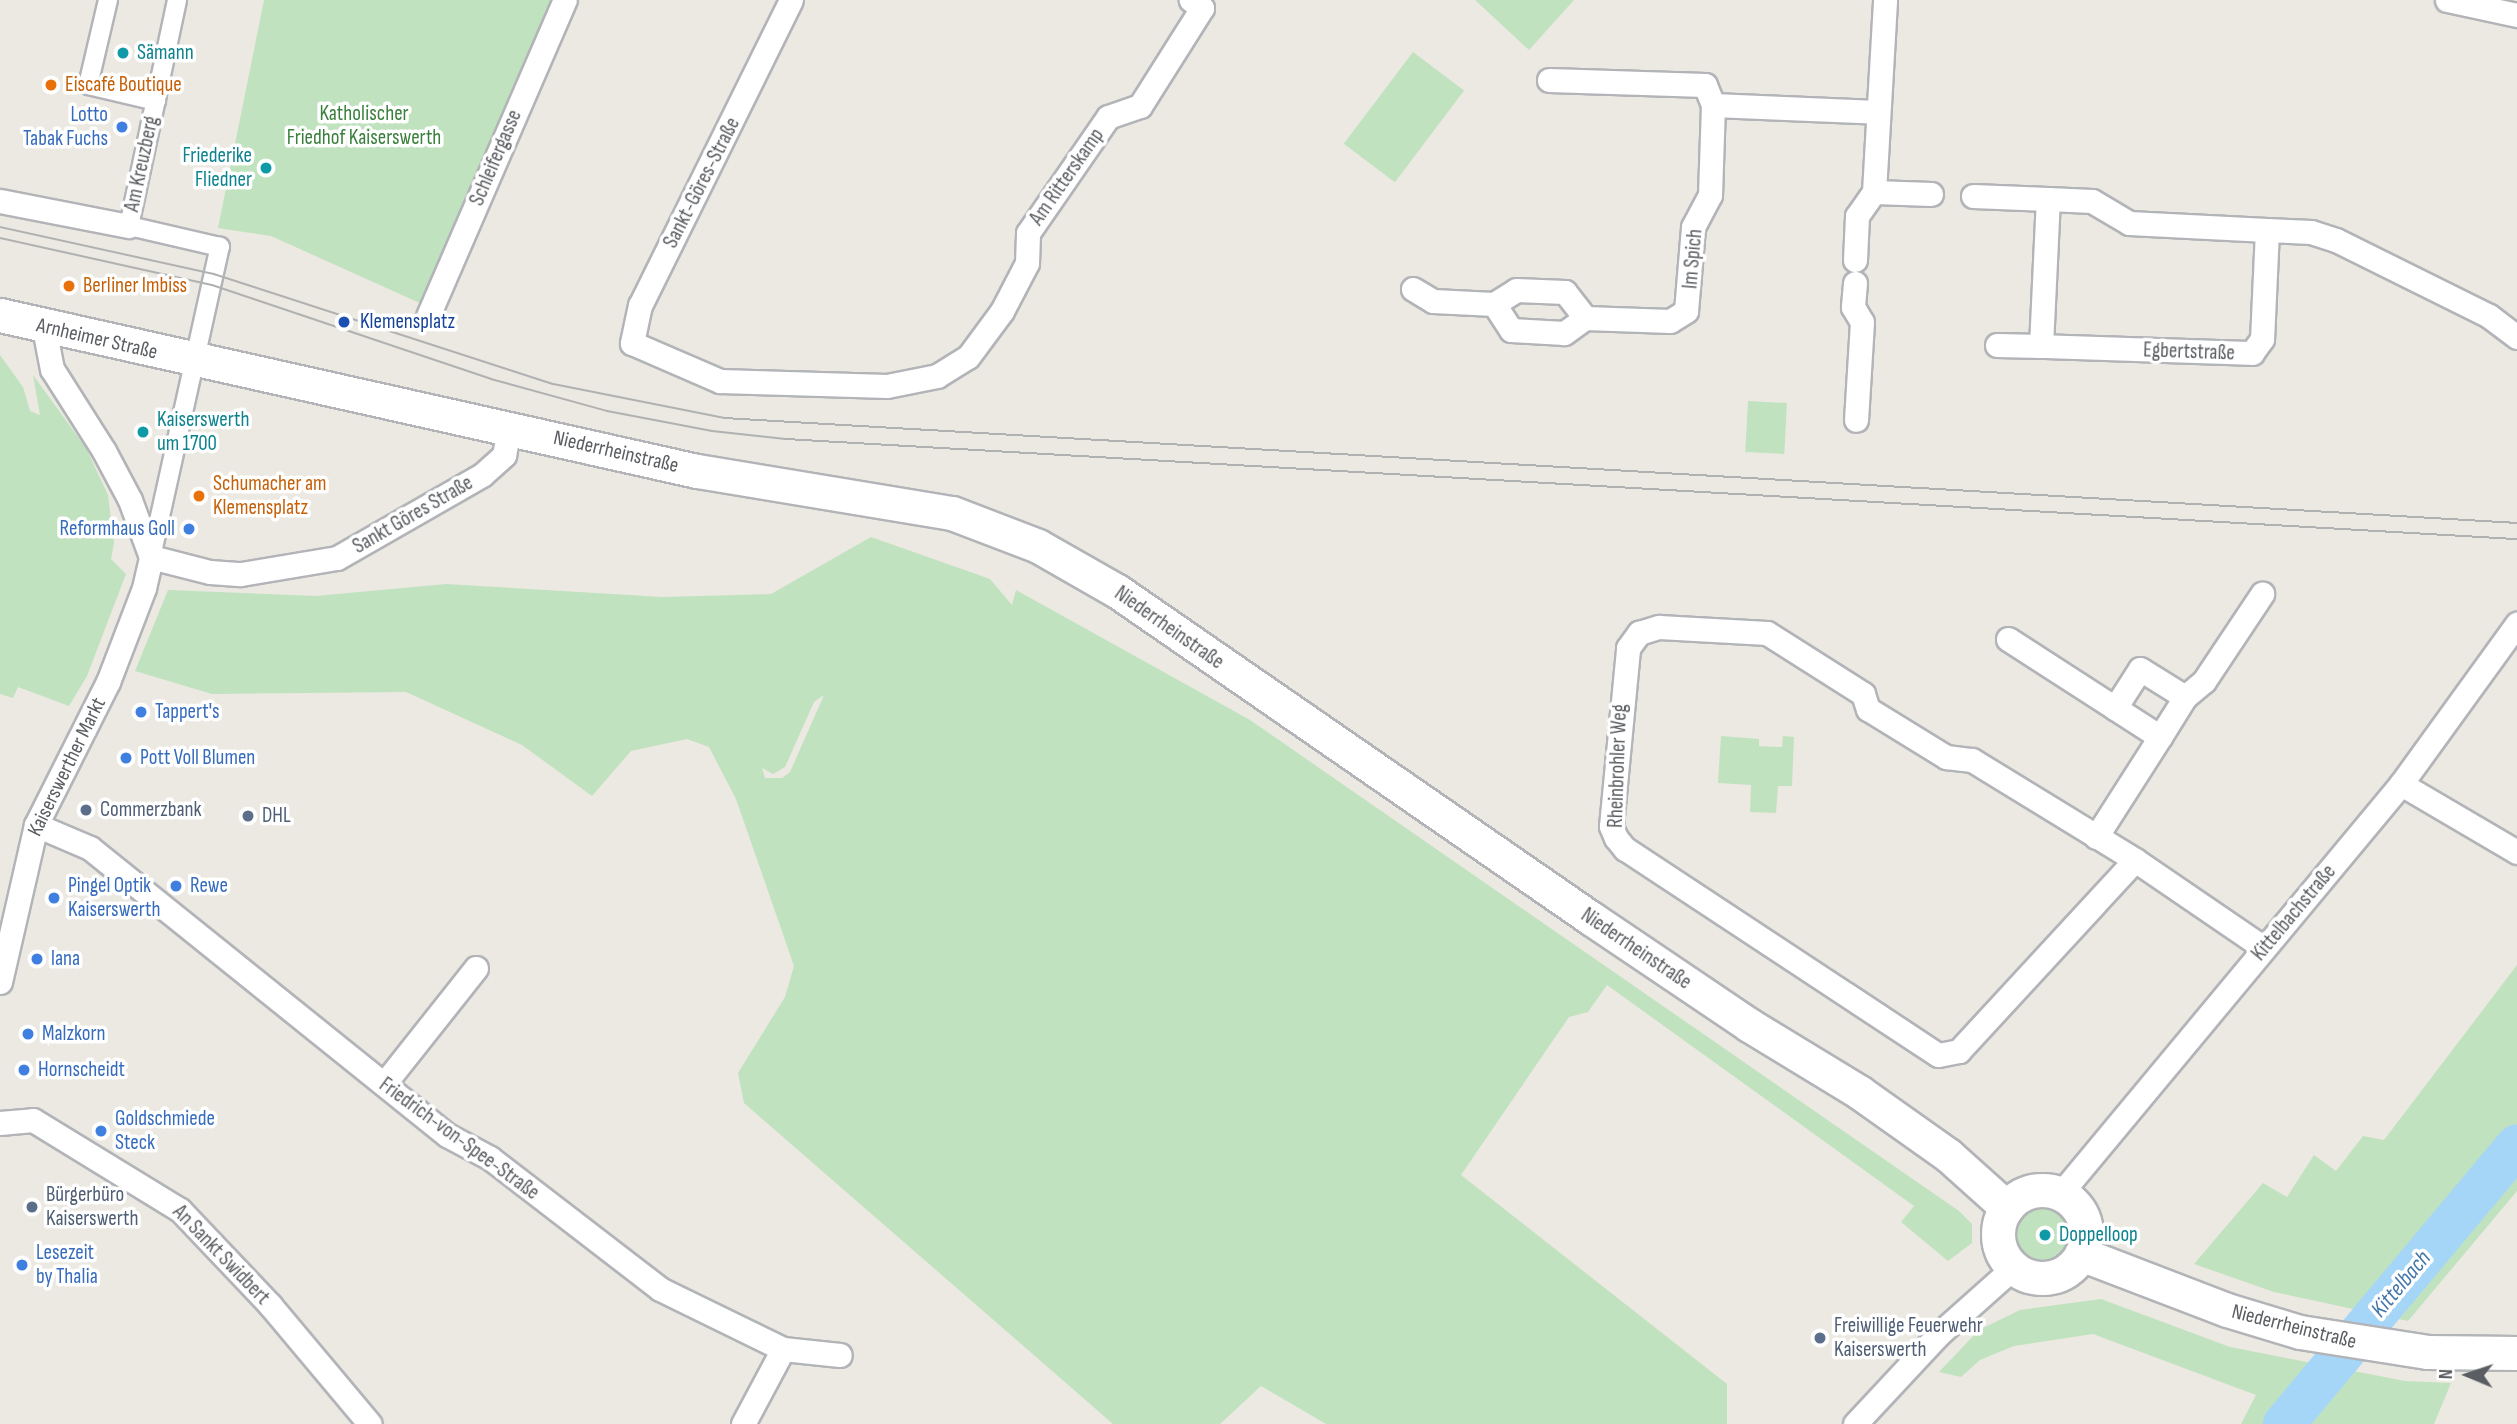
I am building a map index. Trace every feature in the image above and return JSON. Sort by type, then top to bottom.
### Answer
[{"type":"main road","name":"Arnheimer Straße","points":[[0,315],[44,328],[194,360]]},
{"type":"main road","name":"Niederrheinstraße","points":[[194,360],[506,442],[953,513],[1038,546],[1117,591],[1592,919],[1749,1025],[1859,1092],[1948,1155],[2007,1208]]},
{"type":"main road","points":[[2030,1191],[2060,1193],[2076,1205],[2084,1222],[2081,1254],[2057,1276],[2041,1279],[2014,1268],[2000,1240],[2007,1208],[2030,1191]]},
{"type":"main road","name":"Niederrheinstraße","points":[[2081,1254],[2227,1310],[2300,1332],[2389,1348],[2517,1353]]},
{"type":"street","name":"Am Kreuzberg","points":[[108,0],[88,85],[156,101]]},
{"type":"street","name":"Am Kreuzberg","points":[[177,0],[129,226],[220,247],[194,360]]},
{"type":"street","name":"Schleifergasse","points":[[428,316],[565,0]]},
{"type":"street","name":"Sankt-Göres-Straße","points":[[659,355],[632,343],[640,305],[791,0]]},
{"type":"street","name":"Am Ritterskamp","points":[[659,355],[732,381],[887,386],[914,383],[954,369],[968,357],[1002,311],[1027,262],[1028,233],[1108,117],[1140,106],[1202,8],[1191,0]]},
{"type":"street","points":[[1855,260],[1857,216],[1874,191],[1885,0]]},
{"type":"street","points":[[2447,0],[2517,15]]},
{"type":"street","points":[[1549,80],[1705,85],[1713,105],[1877,111]]},
{"type":"street","name":"Im Spich","points":[[1494,304],[1511,330],[1564,333],[1585,318],[1670,321],[1686,312],[1693,228],[1710,195],[1713,105]]},
{"type":"street","points":[[1874,191],[1931,194]]},
{"type":"street","points":[[1973,196],[2092,201],[2129,223],[2311,232],[2336,240],[2488,316],[2517,337]]},
{"type":"street","points":[[2041,346],[2048,199]]},
{"type":"street","points":[[0,201],[129,226]]},
{"type":"street","name":"Egbertstraße","points":[[1997,345],[2252,354],[2262,339],[2267,230]]},
{"type":"street","points":[[1855,284],[1853,307],[1862,322],[1856,420]]},
{"type":"street","points":[[1413,289],[1433,301],[1494,304],[1516,290],[1565,292],[1585,318]]},
{"type":"street","points":[[44,328],[52,369],[111,463],[151,557]]},
{"type":"street","points":[[151,557],[194,360]]},
{"type":"street","name":"Sankt Göres Straße","points":[[151,557],[210,572],[241,574],[337,558],[482,475],[506,442]]},
{"type":"street","name":"Kaiserswerther Markt","points":[[0,982],[7,902],[36,825],[92,717],[145,588],[151,557]]},
{"type":"street","points":[[2096,837],[2185,698],[2204,681],[2262,594]]},
{"type":"street","name":"Kittelbachstraße","points":[[2060,1193],[2401,784],[2517,624]]},
{"type":"street","name":"Rheinbrohler Weg","points":[[2135,860],[1959,1051],[1950,1056],[1929,1052],[1625,849],[1615,838],[1611,826],[1628,648],[1639,633],[1659,627],[1767,633],[1863,694],[1868,709],[1923,744],[1946,757],[1972,760],[2135,860],[2264,948]]},
{"type":"street","points":[[2008,639],[2160,737]]},
{"type":"street","points":[[2115,708],[2140,669],[2185,698]]},
{"type":"street","points":[[2401,784],[2517,852]]},
{"type":"street","name":"Friedrich-von-Spee-Straße","points":[[36,825],[90,848],[447,1135],[490,1158],[660,1289],[783,1349],[840,1355]]},
{"type":"street","points":[[384,1084],[476,968]]},
{"type":"street","name":"An Sankt Swidbert","points":[[0,1123],[33,1120],[180,1210],[270,1305],[370,1424]]},
{"type":"street","points":[[1855,1424],[1940,1333],[2014,1268]]},
{"type":"street","points":[[743,1424],[783,1349]]},
{"type":"green space","name":"Katholischer Friedhof Kaiserswerth","points":[[264,0],[554,0],[422,304],[271,236],[218,228]]},
{"type":"green space","points":[[1475,0],[1574,0],[1529,50]]},
{"type":"green space","points":[[1413,52],[1464,91],[1395,182],[1344,144]]},
{"type":"green space","points":[[0,355],[23,387],[30,411],[40,415],[33,375],[86,448],[108,495],[114,543],[111,559],[126,574],[87,676],[69,706],[18,687],[13,698],[0,694]]},
{"type":"green space","points":[[1748,401],[1787,403],[1784,454],[1745,452]]},
{"type":"green space","points":[[871,537],[990,579],[1012,605],[1016,590],[1250,720],[1959,1211],[1972,1224],[1972,1243],[1948,1261],[1901,1222],[1914,1206],[1607,985],[1588,1012],[1569,1017],[1461,1175],[1727,1384],[1727,1424],[1326,1424],[1261,1386],[1220,1424],[1113,1424],[744,1103],[738,1073],[785,997],[794,966],[736,799],[709,747],[687,739],[631,751],[592,796],[522,745],[406,692],[212,694],[135,671],[168,590],[316,596],[446,584],[662,597],[771,594]],"holes":[[[824,695],[790,772],[782,778],[765,778],[762,768],[773,774],[785,767],[814,702]]]},
{"type":"green space","points":[[1721,736],[1759,739],[1759,746],[1782,747],[1783,736],[1794,737],[1792,786],[1778,786],[1776,813],[1750,812],[1751,785],[1718,783]]},
{"type":"green space","points":[[2517,965],[2517,1191],[2408,1321],[2274,1292],[2194,1264],[2263,1183],[2287,1197],[2314,1155],[2336,1171],[2363,1136],[2384,1140]]},
{"type":"green space","points":[[2036,1205],[2048,1205],[2067,1218],[2072,1235],[2070,1247],[2059,1260],[2048,1265],[2036,1265],[2017,1252],[2012,1241],[2012,1229],[2025,1210]]},
{"type":"green space","points":[[2101,1299],[2230,1347],[2405,1381],[2451,1383],[2434,1424],[2241,1424],[2256,1395],[2093,1334],[2014,1346],[1980,1360],[1961,1377],[1939,1372],[1979,1330],[2020,1310]]},
{"type":"waterway","name":"Kittelbach","points":[[2284,1424],[2517,1145]]},
{"type":"tram line","points":[[0,227],[214,274],[553,384],[724,418],[2517,523]]},
{"type":"tram line","points":[[0,238],[212,285],[491,379],[607,411],[712,431],[786,439],[2517,539]]},
{"type":"place","name":"Sämann","points":[[123,53]]},
{"type":"place","name":"Eiscafé Boutique","points":[[51,85]]},
{"type":"place","name":"Lotto Tabak Fuchs","points":[[122,127]]},
{"type":"place","name":"Friederike Fliedner","points":[[266,168]]},
{"type":"place","name":"Berliner Imbiss","points":[[69,286]]},
{"type":"place","name":"Klemensplatz","points":[[344,322]]},
{"type":"place","name":"Kaiserswerth um 1700","points":[[143,432]]},
{"type":"place","name":"Schumacher am Klemensplatz","points":[[199,496]]},
{"type":"place","name":"Reformhaus Goll","points":[[189,529]]},
{"type":"place","name":"Tappert's","points":[[141,712]]},
{"type":"place","name":"Pott Voll Blumen","points":[[126,758]]},
{"type":"place","name":"Commerzbank","points":[[86,810]]},
{"type":"place","name":"DHL","points":[[248,816]]},
{"type":"place","name":"Rewe","points":[[176,886]]},
{"type":"place","name":"Pingel Optik Kaiserswerth","points":[[54,898]]},
{"type":"place","name":"lana","points":[[37,959]]},
{"type":"place","name":"Malzkorn","points":[[28,1034]]},
{"type":"place","name":"Hornscheidt","points":[[24,1070]]},
{"type":"place","name":"Goldschmiede Steck","points":[[101,1131]]},
{"type":"place","name":"Bürgerbüro Kaiserswerth","points":[[32,1207]]},
{"type":"place","name":"Doppelloop","points":[[2045,1235]]},
{"type":"place","name":"Lesezeit by Thalia","points":[[22,1265]]},
{"type":"place","name":"Freiwillige Feuerwehr Kaiserswerth","points":[[1820,1338]]}]
